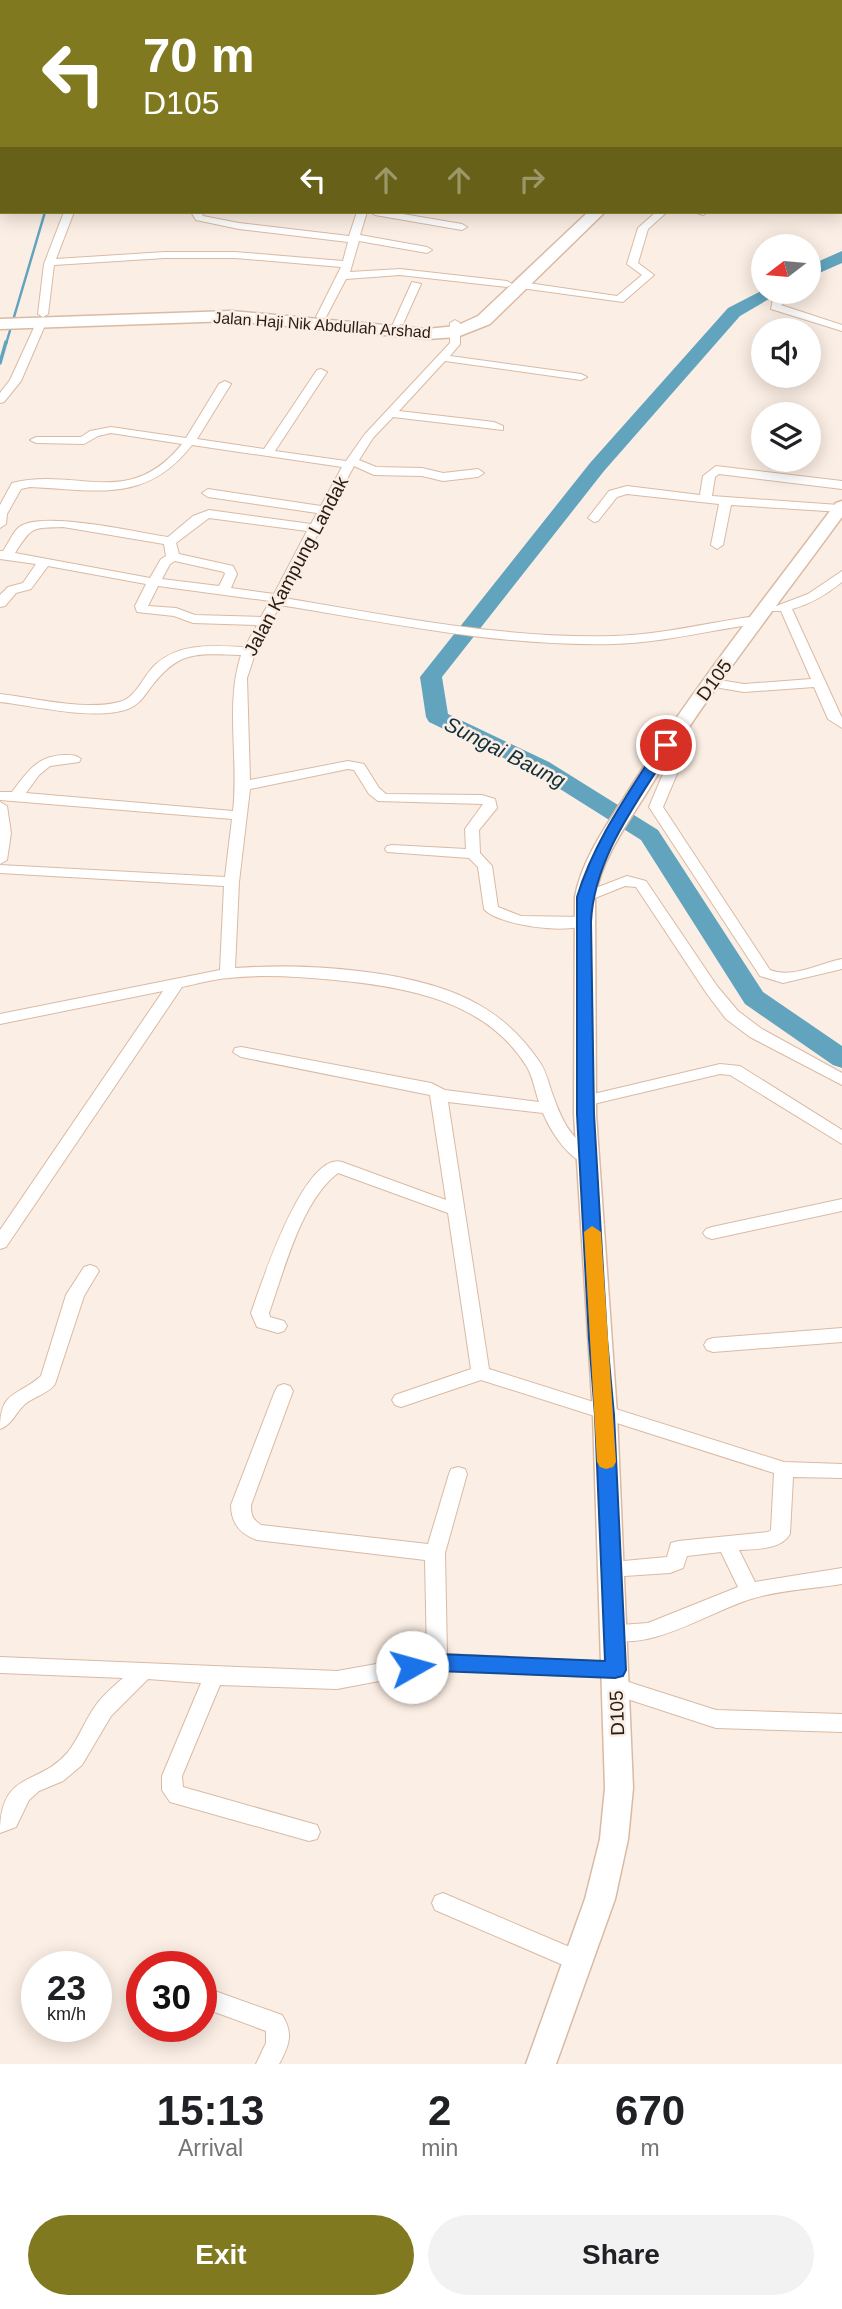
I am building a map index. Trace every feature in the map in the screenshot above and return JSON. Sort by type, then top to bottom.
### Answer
[{"type":"main road","name":"Jalan Haji Nik Abdullah Arshad","points":[[0,324],[42,318],[222,309],[472,328],[484,320],[579,214]]},
{"type":"main road","name":"Jalan Haji Nik Abdullah Arshad","points":[[514,284],[595,214]]},
{"type":"main road","name":"Jalan Haji Nik Abdullah Arshad","points":[[0,316],[231,316],[427,334],[455,328]]},
{"type":"street","points":[[0,400],[15,381],[42,318],[50,261],[68,214]]},
{"type":"street","points":[[197,214],[200,218],[239,226],[427,250]]},
{"type":"street","points":[[321,317],[347,264],[361,214]]},
{"type":"street","points":[[387,214],[462,227]]},
{"type":"street","points":[[342,276],[400,272],[514,284],[619,300],[649,275],[632,264],[643,229],[660,214]]},
{"type":"street","points":[[50,261],[165,255],[235,255],[347,264]]},
{"type":"street","points":[[398,324],[416,284]]},
{"type":"street","points":[[776,304],[775,307],[842,328]]},
{"type":"street","name":"Jalan Kampung Landak","points":[[227,973],[232,882],[243,786],[240,677],[249,651],[351,463],[369,436],[455,344],[455,328]]},
{"type":"street","points":[[444,358],[581,377]]},
{"type":"street","points":[[267,454],[321,372]]},
{"type":"street","points":[[0,524],[1,514],[16,486],[30,483],[135,484],[169,466],[188,442],[225,384]]},
{"type":"street","points":[[390,413],[494,425],[499,428]]},
{"type":"street","points":[[36,440],[84,441],[94,433],[111,430],[267,454],[351,463],[374,471],[422,472],[443,477],[478,473]]},
{"type":"street","points":[[706,498],[709,475],[716,470],[842,485]]},
{"type":"street","points":[[594,518],[613,494],[626,490],[726,502],[841,507]]},
{"type":"street","points":[[208,493],[324,510]]},
{"type":"street","points":[[717,545],[726,502]]},
{"type":"street","name":"D105","points":[[541,2064],[600,1899],[614,1839],[619,1788],[605,1415],[598,1339],[585,1101],[584,897],[588,880],[611,834],[666,745],[841,507]]},
{"type":"street","points":[[314,528],[209,514],[197,517],[177,538],[169,541],[63,523],[35,524],[23,530],[4,555],[154,582],[380,616],[423,626],[491,635],[575,641],[657,638],[761,615],[834,584],[842,575]]},
{"type":"street","points":[[169,541],[173,557]]},
{"type":"street","points":[[227,591],[224,588],[231,573],[229,569],[173,557],[165,562],[141,606],[144,610],[176,612],[193,619],[267,621]]},
{"type":"street","points":[[0,603],[12,590],[27,586],[45,561]]},
{"type":"street","points":[[785,607],[835,719],[842,724]]},
{"type":"street","points":[[0,698],[94,709],[123,706],[134,701],[170,658],[200,650],[249,651]]},
{"type":"street","points":[[713,683],[744,688],[818,683]]},
{"type":"street","points":[[666,745],[675,748],[678,755],[656,807],[765,973],[773,978],[784,978],[842,964]]},
{"type":"street","points":[[16,796],[45,761],[57,757],[74,759]]},
{"type":"street","points":[[243,786],[348,765],[359,767],[374,791],[383,798],[482,799],[490,802],[490,808],[472,830],[473,854]]},
{"type":"street","points":[[0,796],[241,816]]},
{"type":"street","points":[[0,807],[3,837],[0,860]]},
{"type":"street","points":[[392,849],[473,854],[485,866],[491,909],[496,914],[522,921],[583,922]]},
{"type":"street","points":[[0,869],[232,882]]},
{"type":"street","points":[[584,897],[595,896],[618,881],[627,879],[641,884],[712,990],[732,1015],[756,1033],[842,1080]]},
{"type":"street","points":[[0,1019],[227,973],[291,971],[371,978],[413,985],[451,997],[493,1020],[513,1037],[536,1068],[562,1137],[589,1158]]},
{"type":"street","points":[[0,1243],[176,984]]},
{"type":"street","points":[[241,1052],[431,1088],[439,1095],[549,1108]]},
{"type":"street","points":[[585,1101],[720,1069],[734,1070],[842,1138]]},
{"type":"street","points":[[439,1095],[454,1209],[481,1373]]},
{"type":"street","points":[[278,1326],[263,1322],[260,1313],[290,1234],[310,1194],[326,1170],[336,1166],[454,1209]]},
{"type":"street","points":[[712,1233],[842,1205]]},
{"type":"street","points":[[0,1422],[20,1398],[50,1379],[75,1295],[90,1271]]},
{"type":"street","points":[[713,1345],[842,1335]]},
{"type":"street","points":[[401,1400],[481,1373],[582,1403],[605,1415],[784,1469],[842,1471]]},
{"type":"street","points":[[284,1391],[242,1505],[240,1513],[244,1523],[257,1532],[435,1553]]},
{"type":"street","points":[[609,1569],[670,1565],[676,1562],[678,1549],[771,1539],[780,1534],[784,1469]]},
{"type":"street","points":[[437,1662],[435,1553],[458,1474]]},
{"type":"street","points":[[726,1544],[750,1591]]},
{"type":"street","points":[[613,1632],[649,1631],[750,1591],[801,1585],[842,1576]]},
{"type":"street","points":[[0,1665],[337,1680],[437,1662],[616,1679],[716,1719],[842,1723]]},
{"type":"street","points":[[0,1824],[12,1813],[22,1793],[32,1785],[56,1775],[75,1759],[104,1710],[144,1670]]},
{"type":"street","points":[[214,1676],[172,1776],[173,1790],[184,1798],[309,1832]]},
{"type":"street","points":[[443,1903],[578,1961]]},
{"type":"street","points":[[217,2002],[274,2023],[280,2033],[280,2040],[267,2064]]},
{"type":"waterway","points":[[6,344],[44,214]]},
{"type":"waterway","name":"Sungai Baung","points":[[821,266],[842,256]]},
{"type":"waterway","name":"Sungai Baung","points":[[751,303],[734,312],[597,467],[431,677],[437,717],[541,767],[650,835],[754,998],[842,1059]]},
{"type":"waterway","points":[[0,363],[6,342]]},
{"type":"slow traffic","points":[[592,1232],[606,1462]]},
{"type":"route","points":[[412,1667],[437,1662],[615,1670],[605,1415],[585,1114],[584,897],[588,880],[611,834],[666,745]]}]
